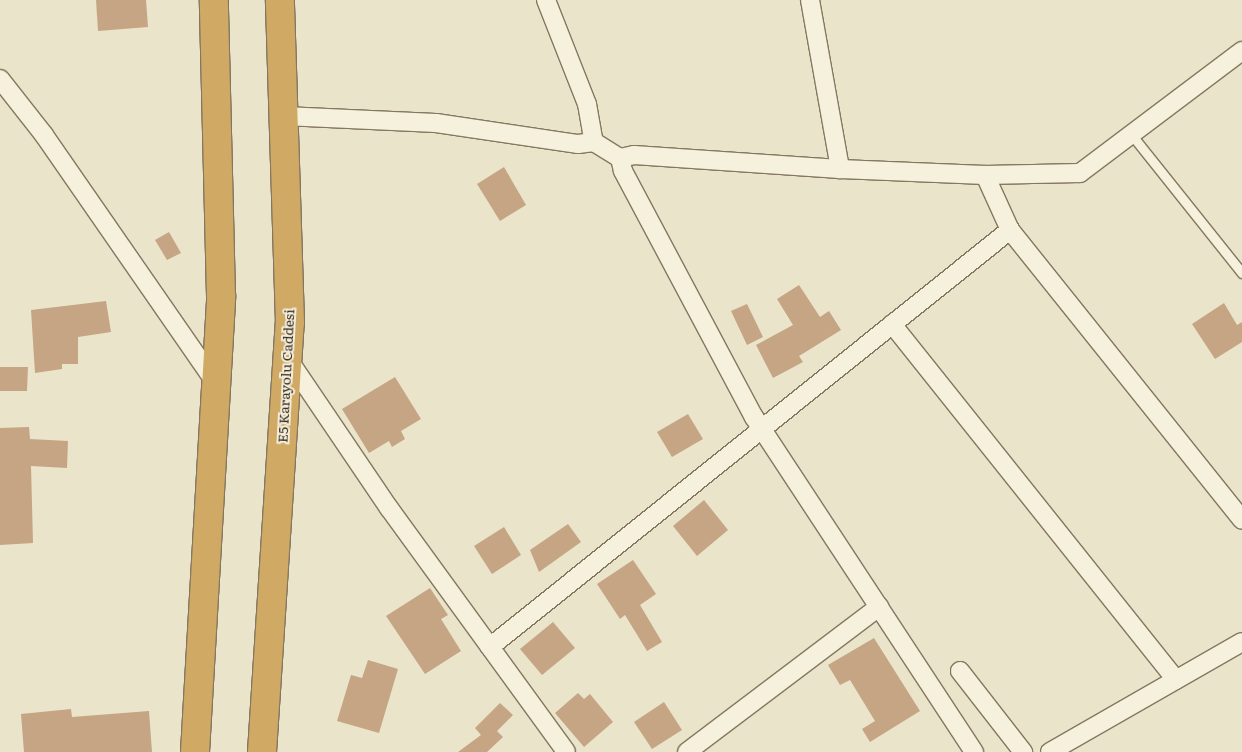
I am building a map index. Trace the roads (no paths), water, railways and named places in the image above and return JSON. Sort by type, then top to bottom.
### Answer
[{"type":"highway","points":[[195,752],[221,296],[214,0]]},
{"type":"highway","name":"E5 Karayolu Caddesi","points":[[262,752],[290,323],[280,0]]},
{"type":"street","points":[[546,0],[587,104],[594,142]]},
{"type":"street","points":[[810,0],[840,169]]},
{"type":"street","points":[[284,116],[436,124],[578,144],[594,142],[620,158],[634,155],[840,169],[984,175],[1080,173],[1242,50]]},
{"type":"street","points":[[0,79],[44,135],[216,383]]},
{"type":"street","points":[[620,158],[623,171],[763,430],[974,752]]},
{"type":"street","points":[[984,175],[1010,230],[1242,520]]},
{"type":"street","points":[[490,647],[763,430],[1010,230]]},
{"type":"street","points":[[892,324],[1176,680]]},
{"type":"street","points":[[288,359],[389,508],[566,752]]},
{"type":"street","points":[[687,752],[879,607]]},
{"type":"street","points":[[1050,752],[1242,642]]},
{"type":"street","points":[[960,671],[1023,752]]},
{"type":"lane","points":[[1131,134],[1242,273]]}]
